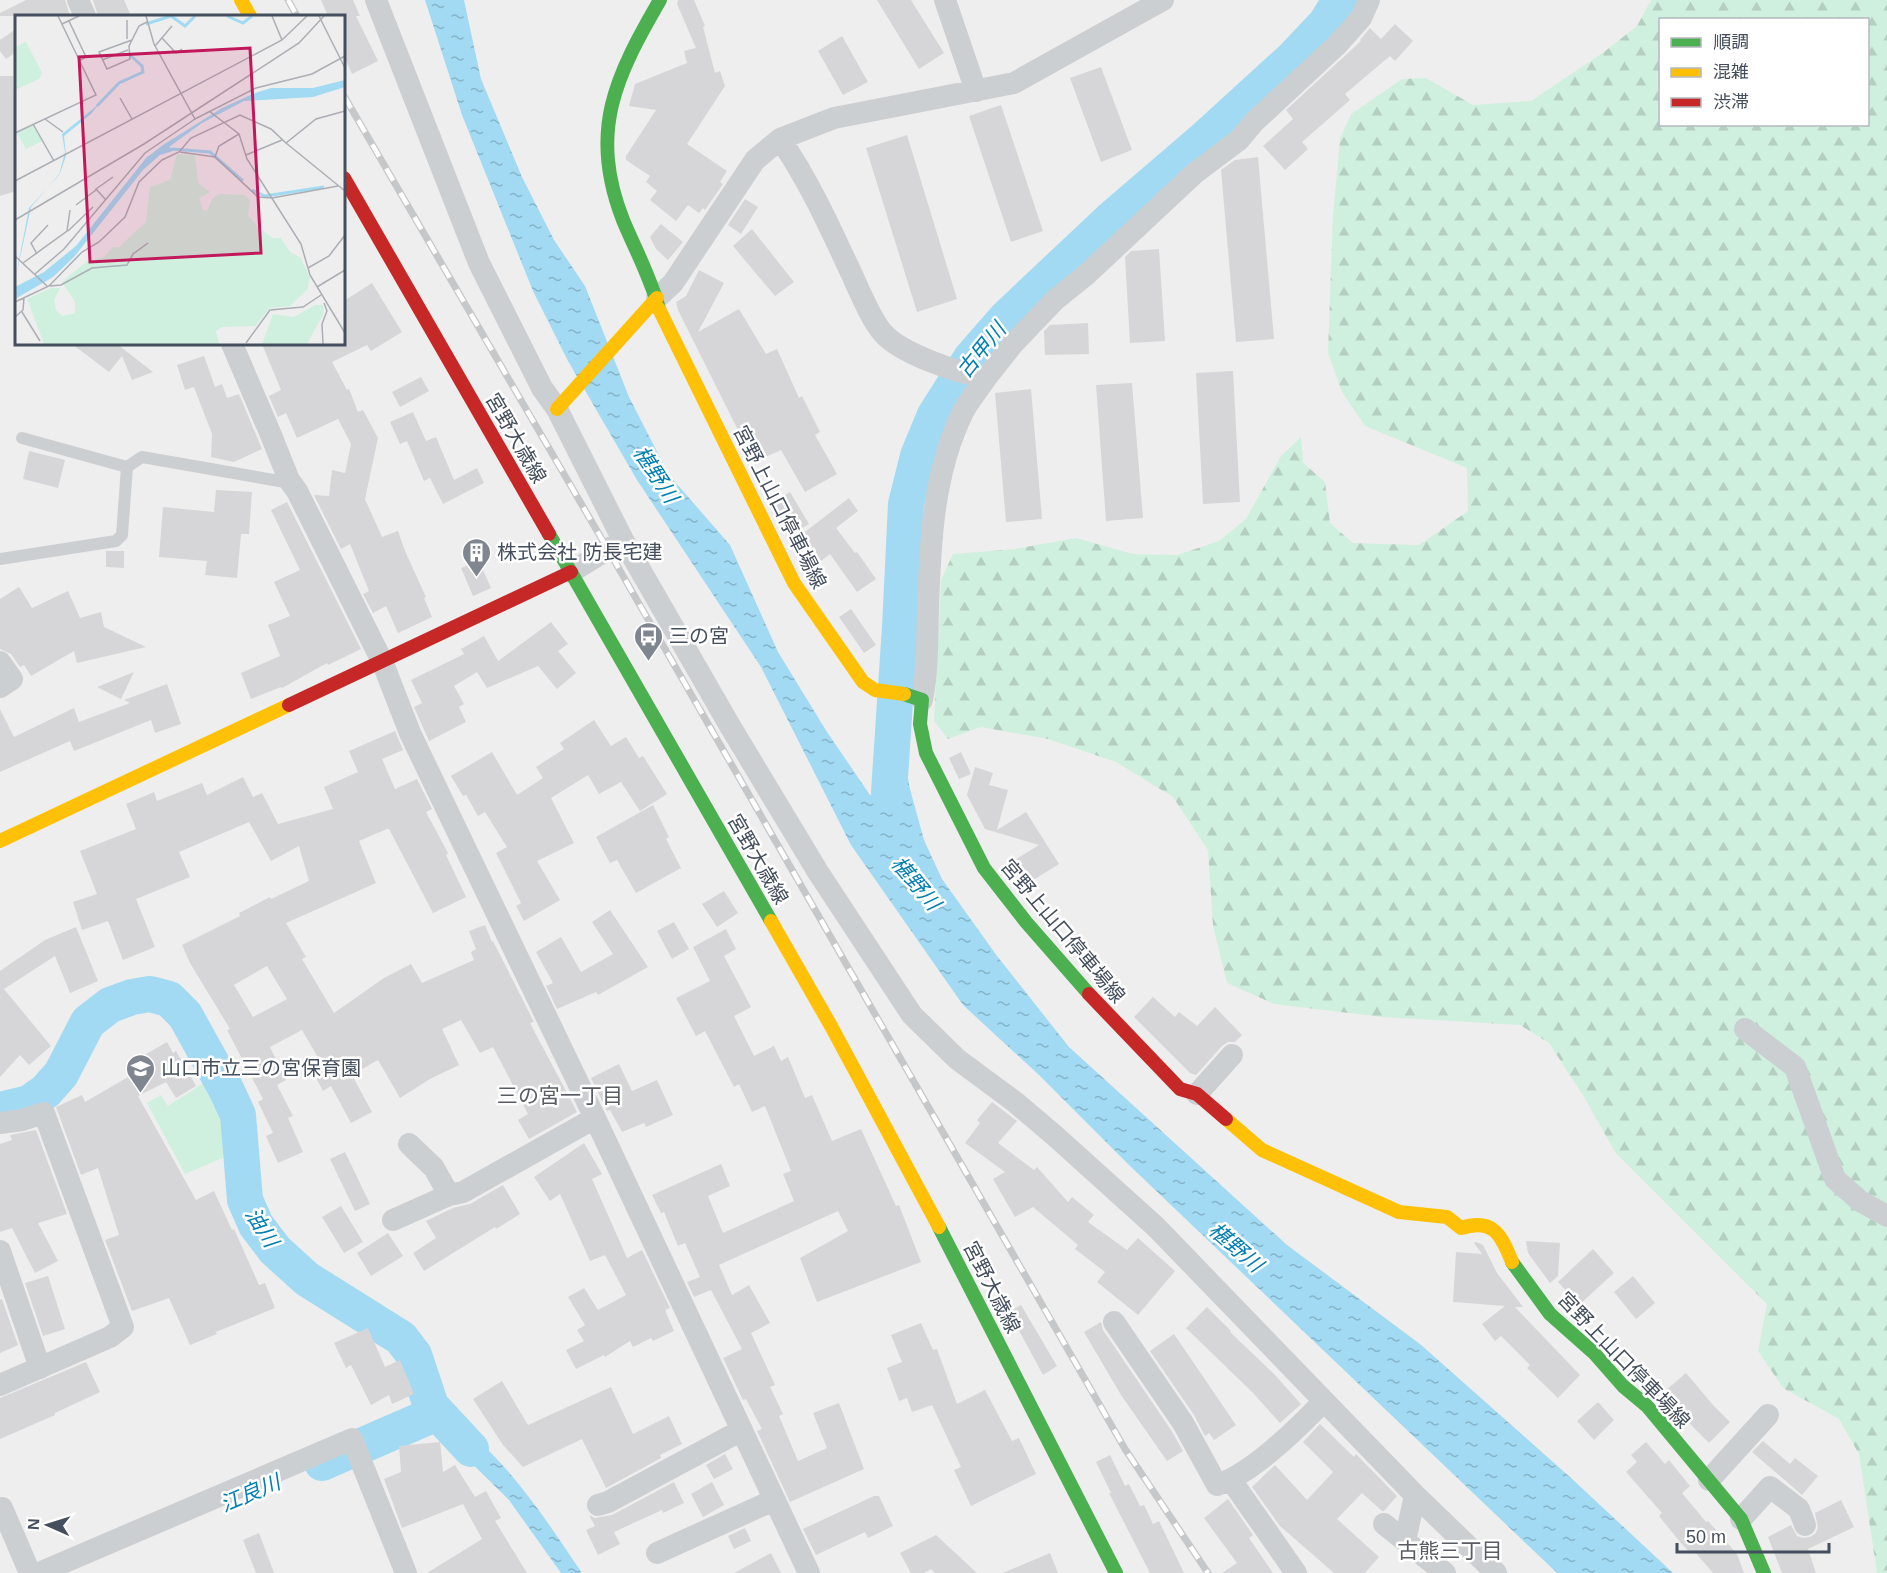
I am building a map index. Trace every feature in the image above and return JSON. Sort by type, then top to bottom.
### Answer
[{"type":"main road","points":[[241,0],[249,15]]},
{"type":"main road","name":"宮野上山口停車場線","points":[[660,0],[631,51],[615,89],[608,129],[609,174],[618,207],[653,303],[662,316],[794,583],[858,677],[868,687],[879,692],[917,697],[926,753],[984,868],[1026,922],[1107,1015],[1180,1089],[1197,1094],[1262,1150],[1399,1212],[1447,1216],[1461,1228],[1477,1223],[1495,1230],[1512,1262],[1550,1314],[1594,1353],[1623,1386],[1647,1406],[1742,1519],[1764,1573]]},
{"type":"main road","name":"宮野大歳線","points":[[345,180],[831,1026],[924,1197],[1114,1572]]},
{"type":"main road","points":[[562,405],[653,303]]},
{"type":"main road","points":[[0,841],[572,572]]},
{"type":"street","points":[[78,0],[85,15]]},
{"type":"street","points":[[376,0],[479,263],[542,388],[562,405],[623,540],[730,726],[812,862],[912,1015],[957,1059],[1038,1122],[1156,1227],[1415,1495],[1496,1573]]},
{"type":"street","points":[[945,0],[976,91]]},
{"type":"street","points":[[653,303],[673,283],[755,160],[780,139],[834,118],[1014,83],[1163,0]]},
{"type":"street","points":[[917,697],[927,650],[930,550],[940,480],[953,435],[982,378],[1054,300],[1086,275],[1196,173],[1239,140],[1254,122],[1338,44],[1361,18],[1369,0]]},
{"type":"street","points":[[780,139],[800,167],[862,297],[882,333],[902,349],[982,378]]},
{"type":"street","points":[[232,345],[291,483],[382,661],[410,733],[595,1118],[809,1573]]},
{"type":"street","points":[[572,572],[623,540]]},
{"type":"street","points":[[0,662],[12,679],[0,687]]},
{"type":"street","points":[[1744,1029],[1794,1066],[1835,1179],[1860,1201],[1887,1216]]},
{"type":"street","points":[[1197,1094],[1232,1055]]},
{"type":"street","points":[[0,1123],[22,1120],[44,1113],[123,1327],[110,1337],[0,1385]]},
{"type":"street","points":[[393,1220],[449,1195],[463,1192],[595,1118]]},
{"type":"street","points":[[409,1144],[434,1168],[449,1195]]},
{"type":"street","points":[[0,1251],[40,1368]]},
{"type":"street","points":[[1114,1322],[1183,1423],[1217,1485],[1232,1480],[1298,1429],[1324,1401]]},
{"type":"street","points":[[1709,1480],[1768,1415]]},
{"type":"street","points":[[598,1505],[608,1502],[742,1430]]},
{"type":"street","points":[[39,1573],[352,1439],[406,1573]]},
{"type":"street","points":[[1232,1480],[1290,1571]]},
{"type":"street","points":[[1742,1519],[1770,1487],[1806,1511]]},
{"type":"street","points":[[1405,1541],[1415,1495]]},
{"type":"street","points":[[657,1553],[774,1500]]},
{"type":"street","points":[[0,1509],[2,1508],[30,1573]]},
{"type":"street","points":[[1384,1524],[1445,1573]]},
{"type":"lane","points":[[22,438],[127,467],[142,457],[291,483]]},
{"type":"lane","points":[[0,559],[116,541],[122,535],[127,467]]},
{"type":"green space","points":[[1651,0],[1887,0],[1887,1573],[1877,1573],[1859,1454],[1839,1419],[1783,1388],[1758,1351],[1767,1304],[1615,1152],[1584,1097],[1549,1043],[1520,1025],[1382,1017],[1274,1004],[1227,983],[1213,926],[1208,850],[1173,797],[1116,762],[1048,739],[981,727],[948,739],[934,721],[941,580],[953,554],[1015,549],[1076,538],[1133,554],[1177,555],[1219,541],[1246,519],[1281,456],[1301,437],[1303,463],[1325,482],[1330,523],[1353,543],[1419,545],[1468,511],[1467,468],[1365,426],[1342,392],[1328,353],[1333,215],[1340,139],[1351,114],[1402,79],[1426,78],[1473,105],[1531,101],[1604,52],[1637,26]]},
{"type":"green space","points":[[208,1080],[222,1114],[223,1158],[185,1174],[147,1103],[161,1095],[168,1106]]},
{"type":"water","name":"椹野川","points":[[425,0],[464,0],[481,79],[522,177],[554,240],[585,286],[629,397],[669,475],[730,545],[778,652],[827,732],[870,795],[885,788],[888,750],[903,731],[904,759],[910,789],[924,840],[942,879],[997,956],[1069,1047],[1287,1245],[1420,1344],[1571,1478],[1673,1573],[1557,1573],[1129,1165],[1039,1075],[963,1005],[851,845],[761,667],[637,480],[568,361],[533,291],[462,115]]},
{"type":"water","points":[[437,1413],[480,1442],[499,1462],[536,1506],[582,1573],[561,1573],[509,1500],[443,1435]]},
{"type":"building","points":[[26,0],[65,0],[70,15],[0,16],[0,13]]},
{"type":"building","points":[[93,0],[124,0],[131,15],[98,15]]},
{"type":"building","points":[[321,0],[353,0],[360,16],[356,16],[378,61],[352,74],[345,58],[345,15],[328,15]]},
{"type":"building","points":[[678,0],[694,0],[705,26],[703,27],[715,73],[720,71],[725,86],[687,144],[727,171],[720,182],[723,184],[705,210],[703,208],[699,213],[688,205],[676,221],[650,200],[657,191],[646,182],[650,176],[626,160],[626,156],[656,110],[629,106],[635,84],[687,63],[684,51],[696,48],[677,4]]},
{"type":"building","points":[[877,0],[911,0],[944,53],[919,69]]},
{"type":"building","points":[[1395,24],[1413,41],[1395,61],[1390,56],[1345,94],[1350,100],[1302,142],[1308,149],[1285,170],[1263,146],[1293,119],[1286,110],[1361,41],[1370,28],[1381,39]]},
{"type":"building","points":[[15,30],[15,53],[6,59],[0,51],[0,40]]},
{"type":"building","points":[[842,36],[868,82],[843,95],[818,51]]},
{"type":"building","points":[[1101,67],[1132,150],[1101,162],[1070,78]]},
{"type":"building","points":[[0,76],[13,76],[15,191],[0,196]]},
{"type":"building","points":[[1001,105],[1043,231],[1011,242],[969,116]]},
{"type":"building","points":[[907,135],[957,299],[917,312],[866,148]]},
{"type":"building","points":[[1258,157],[1274,339],[1236,342],[1221,170],[1235,160]]},
{"type":"building","points":[[745,199],[758,207],[741,234],[728,225]]},
{"type":"building","points":[[661,224],[683,242],[668,260],[656,249],[650,237]]},
{"type":"building","points":[[752,229],[794,282],[775,296],[733,246]]},
{"type":"building","points":[[1159,249],[1165,341],[1130,343],[1125,257],[1131,251]]},
{"type":"building","points":[[699,270],[724,283],[698,332],[739,309],[766,354],[777,349],[799,398],[802,396],[820,432],[815,435],[837,474],[805,492],[781,450],[754,462],[678,310],[676,302],[686,296]]},
{"type":"building","points":[[372,283],[402,332],[371,351],[367,345],[332,362],[347,390],[349,389],[358,412],[363,410],[378,438],[365,499],[382,537],[398,531],[432,617],[398,633],[386,606],[373,613],[363,594],[369,591],[350,544],[341,549],[314,495],[329,496],[332,470],[345,473],[351,444],[338,419],[297,438],[286,413],[278,417],[269,396],[281,390],[262,345],[345,345],[345,300]]},
{"type":"building","points":[[1088,323],[1089,354],[1045,355],[1044,331],[1050,325]]},
{"type":"building","points":[[73,345],[118,345],[153,372],[132,380],[122,356],[109,372]]},
{"type":"building","points":[[204,356],[215,387],[222,384],[227,398],[239,394],[262,449],[234,462],[211,457],[212,434],[194,387],[185,390],[177,365]]},
{"type":"building","points":[[1233,371],[1240,502],[1203,504],[1196,373]]},
{"type":"building","points":[[421,377],[429,391],[400,407],[392,392]]},
{"type":"building","points":[[1132,383],[1143,518],[1106,521],[1096,385]]},
{"type":"building","points":[[1031,389],[1042,519],[1006,522],[995,393]]},
{"type":"building","points":[[413,412],[426,441],[436,437],[454,480],[477,468],[484,483],[443,504],[430,478],[424,481],[407,441],[400,444],[390,422]]},
{"type":"building","points":[[29,451],[65,460],[58,488],[23,479]]},
{"type":"building","points":[[216,490],[252,492],[249,534],[241,534],[237,578],[205,575],[207,561],[159,557],[163,507],[214,512]]},
{"type":"building","points":[[790,492],[809,524],[790,535],[774,502]]},
{"type":"building","points":[[849,498],[858,511],[836,528],[876,579],[857,592],[830,554],[821,561],[801,535]]},
{"type":"building","points":[[287,502],[361,649],[328,665],[327,663],[282,688],[251,699],[241,673],[280,656],[268,625],[290,616],[274,582],[300,570],[271,510]]},
{"type":"building","points":[[106,551],[124,551],[124,568],[106,567]]},
{"type":"building","name":"株式会社 防長宅建","points":[[479,561],[491,588],[473,596],[461,568]]},
{"type":"building","points":[[19,587],[32,608],[68,591],[80,618],[101,612],[104,627],[146,647],[77,663],[74,651],[31,676],[24,665],[20,667],[11,654],[0,649],[0,599]]},
{"type":"building","points":[[851,609],[876,645],[864,653],[839,617]]},
{"type":"building","points":[[551,622],[568,644],[558,651],[576,673],[557,689],[538,666],[487,688],[477,672],[454,686],[464,704],[459,707],[466,722],[429,741],[414,707],[422,703],[411,680],[464,654],[461,649],[484,636],[498,661]]},
{"type":"building","points":[[134,672],[121,699],[97,687]]},
{"type":"building","points":[[167,684],[181,724],[155,733],[151,720],[74,751],[70,741],[0,772],[0,709],[14,737],[74,708],[79,722],[130,703],[124,700]]},
{"type":"building","points":[[594,720],[611,746],[626,737],[639,758],[643,756],[667,794],[640,811],[621,782],[599,794],[588,775],[551,798],[574,843],[537,861],[560,900],[524,921],[516,906],[521,903],[496,853],[507,847],[485,812],[478,816],[466,795],[463,796],[451,776],[492,752],[517,795],[543,778],[536,767],[564,749],[560,743]]},
{"type":"building","points":[[395,731],[403,750],[382,759],[395,789],[417,779],[432,809],[426,812],[448,853],[446,855],[466,897],[433,913],[387,829],[359,841],[376,883],[286,923],[306,957],[302,959],[334,1013],[384,978],[411,964],[422,983],[474,960],[471,952],[476,949],[469,931],[485,925],[534,1022],[530,1023],[577,1112],[529,1139],[518,1120],[528,1114],[493,1047],[480,1053],[461,1020],[442,1029],[459,1065],[430,1079],[400,1098],[378,1060],[352,1075],[372,1112],[351,1123],[331,1086],[323,1091],[313,1072],[323,1066],[302,1030],[270,1047],[286,1080],[277,1085],[293,1116],[288,1118],[303,1152],[278,1163],[266,1136],[273,1133],[258,1102],[263,1099],[227,1030],[230,1029],[190,963],[182,945],[240,916],[239,913],[270,897],[271,899],[309,881],[299,846],[271,861],[249,822],[179,852],[190,877],[136,899],[155,947],[123,960],[108,921],[82,930],[73,902],[97,894],[80,851],[136,829],[126,804],[154,792],[157,801],[202,783],[207,795],[243,777],[253,797],[262,793],[278,824],[333,809],[324,787],[358,772],[349,751]],"holes":[[[267,966],[287,999],[253,1017],[234,985]]]},
{"type":"building","points":[[961,752],[971,774],[959,779],[949,758]]},
{"type":"building","points":[[975,767],[993,773],[989,785],[1008,790],[997,830],[1026,812],[1059,864],[1022,887],[1005,866],[1039,845],[985,829],[967,795]]},
{"type":"building","points":[[653,805],[669,837],[666,839],[681,868],[636,893],[617,860],[610,863],[596,837]]},
{"type":"building","points":[[724,891],[738,913],[717,927],[702,904]]},
{"type":"building","points":[[610,910],[648,967],[598,995],[596,992],[557,1009],[546,986],[553,983],[536,952],[561,937],[581,972],[613,954],[592,922]]},
{"type":"building","points":[[674,922],[689,949],[672,959],[657,931]]},
{"type":"building","points":[[76,927],[98,981],[70,993],[55,956],[4,989],[51,1046],[29,1065],[20,1055],[0,1077],[0,971],[45,940]]},
{"type":"building","points":[[726,929],[736,949],[724,956],[751,1007],[734,1016],[754,1056],[774,1046],[781,1061],[788,1057],[805,1098],[812,1095],[832,1141],[861,1129],[896,1206],[899,1205],[921,1262],[817,1302],[800,1258],[848,1231],[838,1211],[719,1265],[732,1295],[749,1285],[770,1323],[751,1333],[775,1385],[770,1387],[783,1414],[779,1416],[798,1461],[827,1448],[813,1413],[839,1403],[864,1469],[790,1502],[757,1431],[762,1429],[746,1399],[743,1400],[723,1358],[742,1349],[711,1290],[694,1297],[687,1282],[700,1277],[685,1243],[678,1246],[664,1212],[661,1213],[652,1195],[721,1164],[730,1186],[708,1196],[723,1233],[794,1201],[783,1174],[791,1171],[765,1106],[752,1112],[739,1084],[734,1087],[705,1031],[696,1036],[676,998],[710,981],[693,947]]},
{"type":"building","points":[[1153,997],[1175,1017],[1179,1012],[1197,1026],[1215,1007],[1242,1035],[1235,1042],[1228,1042],[1222,1046],[1196,1075],[1190,1073],[1134,1017]]},
{"type":"building","points":[[167,1042],[173,1053],[176,1051],[196,1086],[176,1098],[166,1082],[138,1096],[196,1200],[214,1191],[259,1285],[265,1283],[275,1308],[190,1345],[169,1298],[132,1311],[105,1240],[119,1235],[98,1168],[81,1175],[56,1107],[82,1095],[85,1102],[130,1076],[138,1071],[132,1062]]},
{"type":"building","points":[[619,1064],[632,1091],[657,1080],[673,1115],[646,1127],[644,1123],[622,1132],[610,1110],[607,1111],[591,1078]]},
{"type":"building","points":[[992,1102],[1017,1121],[998,1143],[1034,1170],[1037,1167],[1068,1202],[1072,1197],[1094,1215],[1088,1222],[1127,1250],[1138,1238],[1175,1271],[1138,1315],[1097,1282],[1105,1272],[1075,1249],[1078,1245],[1033,1207],[1015,1217],[993,1179],[1005,1172],[965,1143],[980,1123],[977,1120]]},
{"type":"building","points":[[36,1130],[67,1214],[38,1223],[58,1261],[35,1273],[12,1228],[0,1232],[0,1144],[12,1140],[10,1135]]},
{"type":"building","points":[[584,1143],[602,1174],[592,1179],[627,1258],[642,1250],[670,1308],[665,1310],[674,1331],[653,1341],[651,1338],[633,1347],[630,1341],[605,1357],[604,1355],[576,1369],[566,1350],[584,1341],[577,1330],[585,1325],[568,1297],[584,1288],[598,1310],[626,1295],[605,1255],[590,1261],[560,1194],[550,1201],[534,1177]]},
{"type":"building","points":[[345,1152],[370,1204],[355,1211],[330,1159]]},
{"type":"building","points":[[503,1185],[520,1214],[424,1271],[413,1253],[436,1238],[426,1221],[453,1208],[470,1204]]},
{"type":"building","points":[[341,1206],[363,1242],[344,1253],[322,1217]]},
{"type":"building","points":[[388,1233],[403,1256],[371,1276],[357,1253]]},
{"type":"building","points":[[1526,1241],[1560,1243],[1558,1276],[1550,1283],[1528,1253]]},
{"type":"building","points":[[1474,1243],[1483,1245],[1497,1273],[1523,1307],[1515,1307],[1580,1375],[1558,1398],[1527,1368],[1530,1365],[1501,1336],[1495,1341],[1482,1324],[1505,1306],[1453,1302],[1456,1252],[1482,1254]]},
{"type":"building","points":[[1593,1249],[1614,1273],[1579,1305],[1558,1282]]},
{"type":"building","points":[[48,1276],[65,1329],[43,1336],[25,1283]]},
{"type":"building","points":[[1633,1276],[1655,1303],[1636,1319],[1614,1292]]},
{"type":"building","points":[[2,1299],[18,1345],[0,1353],[0,1300]]},
{"type":"building","points":[[1021,1305],[1057,1366],[1043,1375],[1009,1312]]},
{"type":"building","points":[[1207,1307],[1301,1404],[1280,1423],[1253,1393],[1186,1328]]},
{"type":"building","points":[[1101,1322],[1103,1330],[1183,1451],[1167,1461],[1121,1395],[1084,1332]]},
{"type":"building","points":[[921,1323],[933,1350],[937,1349],[957,1404],[985,1390],[1012,1441],[1019,1438],[1036,1474],[971,1506],[954,1470],[961,1467],[932,1405],[912,1412],[907,1398],[899,1401],[887,1368],[902,1362],[891,1335]]},
{"type":"building","points":[[368,1328],[385,1367],[400,1360],[414,1394],[392,1404],[389,1395],[371,1405],[351,1365],[346,1368],[334,1343]]},
{"type":"building","points":[[1174,1334],[1236,1425],[1214,1440],[1209,1433],[1205,1436],[1194,1415],[1150,1351]]},
{"type":"building","points":[[86,1362],[100,1392],[0,1439],[0,1398]]},
{"type":"building","points":[[1686,1373],[1730,1422],[1709,1443],[1692,1426],[1665,1391]]},
{"type":"building","points":[[502,1381],[528,1425],[611,1387],[633,1434],[669,1416],[682,1444],[606,1488],[582,1439],[523,1467],[503,1445],[473,1399]]},
{"type":"building","points":[[1598,1402],[1614,1420],[1594,1440],[1577,1421]]},
{"type":"building","points":[[1320,1424],[1354,1457],[1356,1454],[1397,1496],[1382,1511],[1362,1493],[1337,1519],[1379,1557],[1365,1573],[1334,1573],[1280,1526],[1252,1487],[1275,1465],[1307,1500],[1333,1472],[1303,1442]]},
{"type":"building","points":[[1763,1441],[1790,1464],[1795,1458],[1818,1476],[1802,1495],[1752,1452]]},
{"type":"building","points":[[440,1442],[443,1472],[455,1465],[475,1497],[486,1491],[501,1518],[495,1521],[527,1573],[427,1573],[482,1539],[463,1504],[402,1528],[384,1479],[401,1472],[399,1446]]},
{"type":"building","points":[[1646,1442],[1665,1464],[1669,1460],[1690,1486],[1682,1493],[1737,1554],[1744,1573],[1713,1573],[1694,1551],[1691,1554],[1681,1543],[1659,1516],[1662,1513],[1626,1472],[1637,1462],[1631,1455]]},
{"type":"building","points":[[725,1454],[733,1469],[714,1479],[706,1465]]},
{"type":"building","points":[[1110,1455],[1125,1486],[1129,1484],[1140,1506],[1144,1505],[1153,1524],[1159,1521],[1184,1573],[1150,1573],[1109,1493],[1111,1493],[1096,1462]]},
{"type":"building","points":[[674,1482],[684,1503],[663,1513],[662,1510],[614,1532],[620,1544],[598,1555],[586,1530],[595,1526],[589,1515],[595,1518],[612,1515]]},
{"type":"building","points":[[712,1482],[724,1505],[703,1517],[691,1494]]},
{"type":"building","points":[[874,1496],[879,1496],[893,1526],[868,1538],[865,1532],[816,1555],[803,1529]]},
{"type":"building","points":[[1228,1499],[1253,1535],[1249,1538],[1273,1573],[1222,1573],[1237,1563],[1204,1518]]},
{"type":"building","points":[[1841,1500],[1854,1527],[1808,1549],[1816,1573],[1782,1573],[1768,1537],[1791,1525],[1797,1536],[1810,1537],[1818,1528],[1815,1513]]},
{"type":"building","points":[[745,1528],[751,1541],[734,1549],[728,1536]]},
{"type":"building","points":[[259,1533],[274,1573],[256,1573],[243,1540]]},
{"type":"building","points":[[936,1535],[977,1573],[935,1573],[931,1569],[924,1573],[911,1573],[900,1553]]},
{"type":"building","points":[[771,1553],[781,1573],[734,1573]]},
{"type":"building","points":[[1050,1553],[1058,1573],[1003,1573]]},
{"type":"waterway","name":"古甲川","points":[[889,792],[906,504],[918,456],[935,415],[971,358],[1006,318],[1110,220],[1292,59],[1326,23],[1340,0]]},
{"type":"waterway","name":"油川","points":[[0,1110],[29,1103],[46,1091],[61,1074],[88,1022],[110,1005],[132,997],[150,994],[169,999],[185,1015],[238,1115],[245,1200],[256,1225],[275,1250],[307,1279],[401,1338],[414,1355],[431,1406],[471,1449]]},
{"type":"waterway","name":"江良川","points":[[322,1463],[437,1413]]},
{"type":"railway","points":[[288,0],[296,15]]},
{"type":"railway","points":[[345,98],[607,548],[1125,1449],[1208,1573]]},
{"type":"traffic: fast","points":[[659,309],[623,220],[613,188],[608,159],[608,131],[612,105],[620,80],[660,0]]},
{"type":"traffic: fast","points":[[549,534],[771,921]]},
{"type":"traffic: fast","points":[[904,694],[922,700],[920,724],[926,753],[984,868],[1026,922],[1089,994]]},
{"type":"traffic: fast","points":[[939,1227],[1116,1573]]},
{"type":"traffic: fast","points":[[1512,1262],[1550,1314],[1594,1353],[1623,1386],[1647,1406],[1741,1519],[1764,1573]]},
{"type":"traffic: slow","points":[[241,0],[249,15]]},
{"type":"traffic: slow","points":[[557,409],[657,298]]},
{"type":"traffic: slow","points":[[659,309],[794,583],[863,682],[875,690],[904,694]]},
{"type":"traffic: slow","points":[[0,841],[289,705]]},
{"type":"traffic: slow","points":[[771,921],[831,1026],[939,1227]]},
{"type":"traffic: slow","points":[[1226,1119],[1262,1150],[1399,1212],[1447,1217],[1461,1228],[1472,1225],[1488,1227],[1504,1243],[1512,1262]]},
{"type":"traffic: jam","points":[[345,180],[549,534]]},
{"type":"traffic: jam","points":[[289,705],[571,572]]},
{"type":"traffic: jam","points":[[1089,994],[1180,1089],[1197,1094],[1226,1119]]},
{"type":"place","name":"株式会社 防長宅建","points":[[476,578]]},
{"type":"place","name":"三の宮","points":[[648,662]]},
{"type":"place","name":"山口市立三の宮保育園","points":[[140,1094]]},
{"type":"district","name":"三の宮一丁目","points":[[560,1095]]},
{"type":"district","name":"古熊三丁目","points":[[1450,1550]]}]
